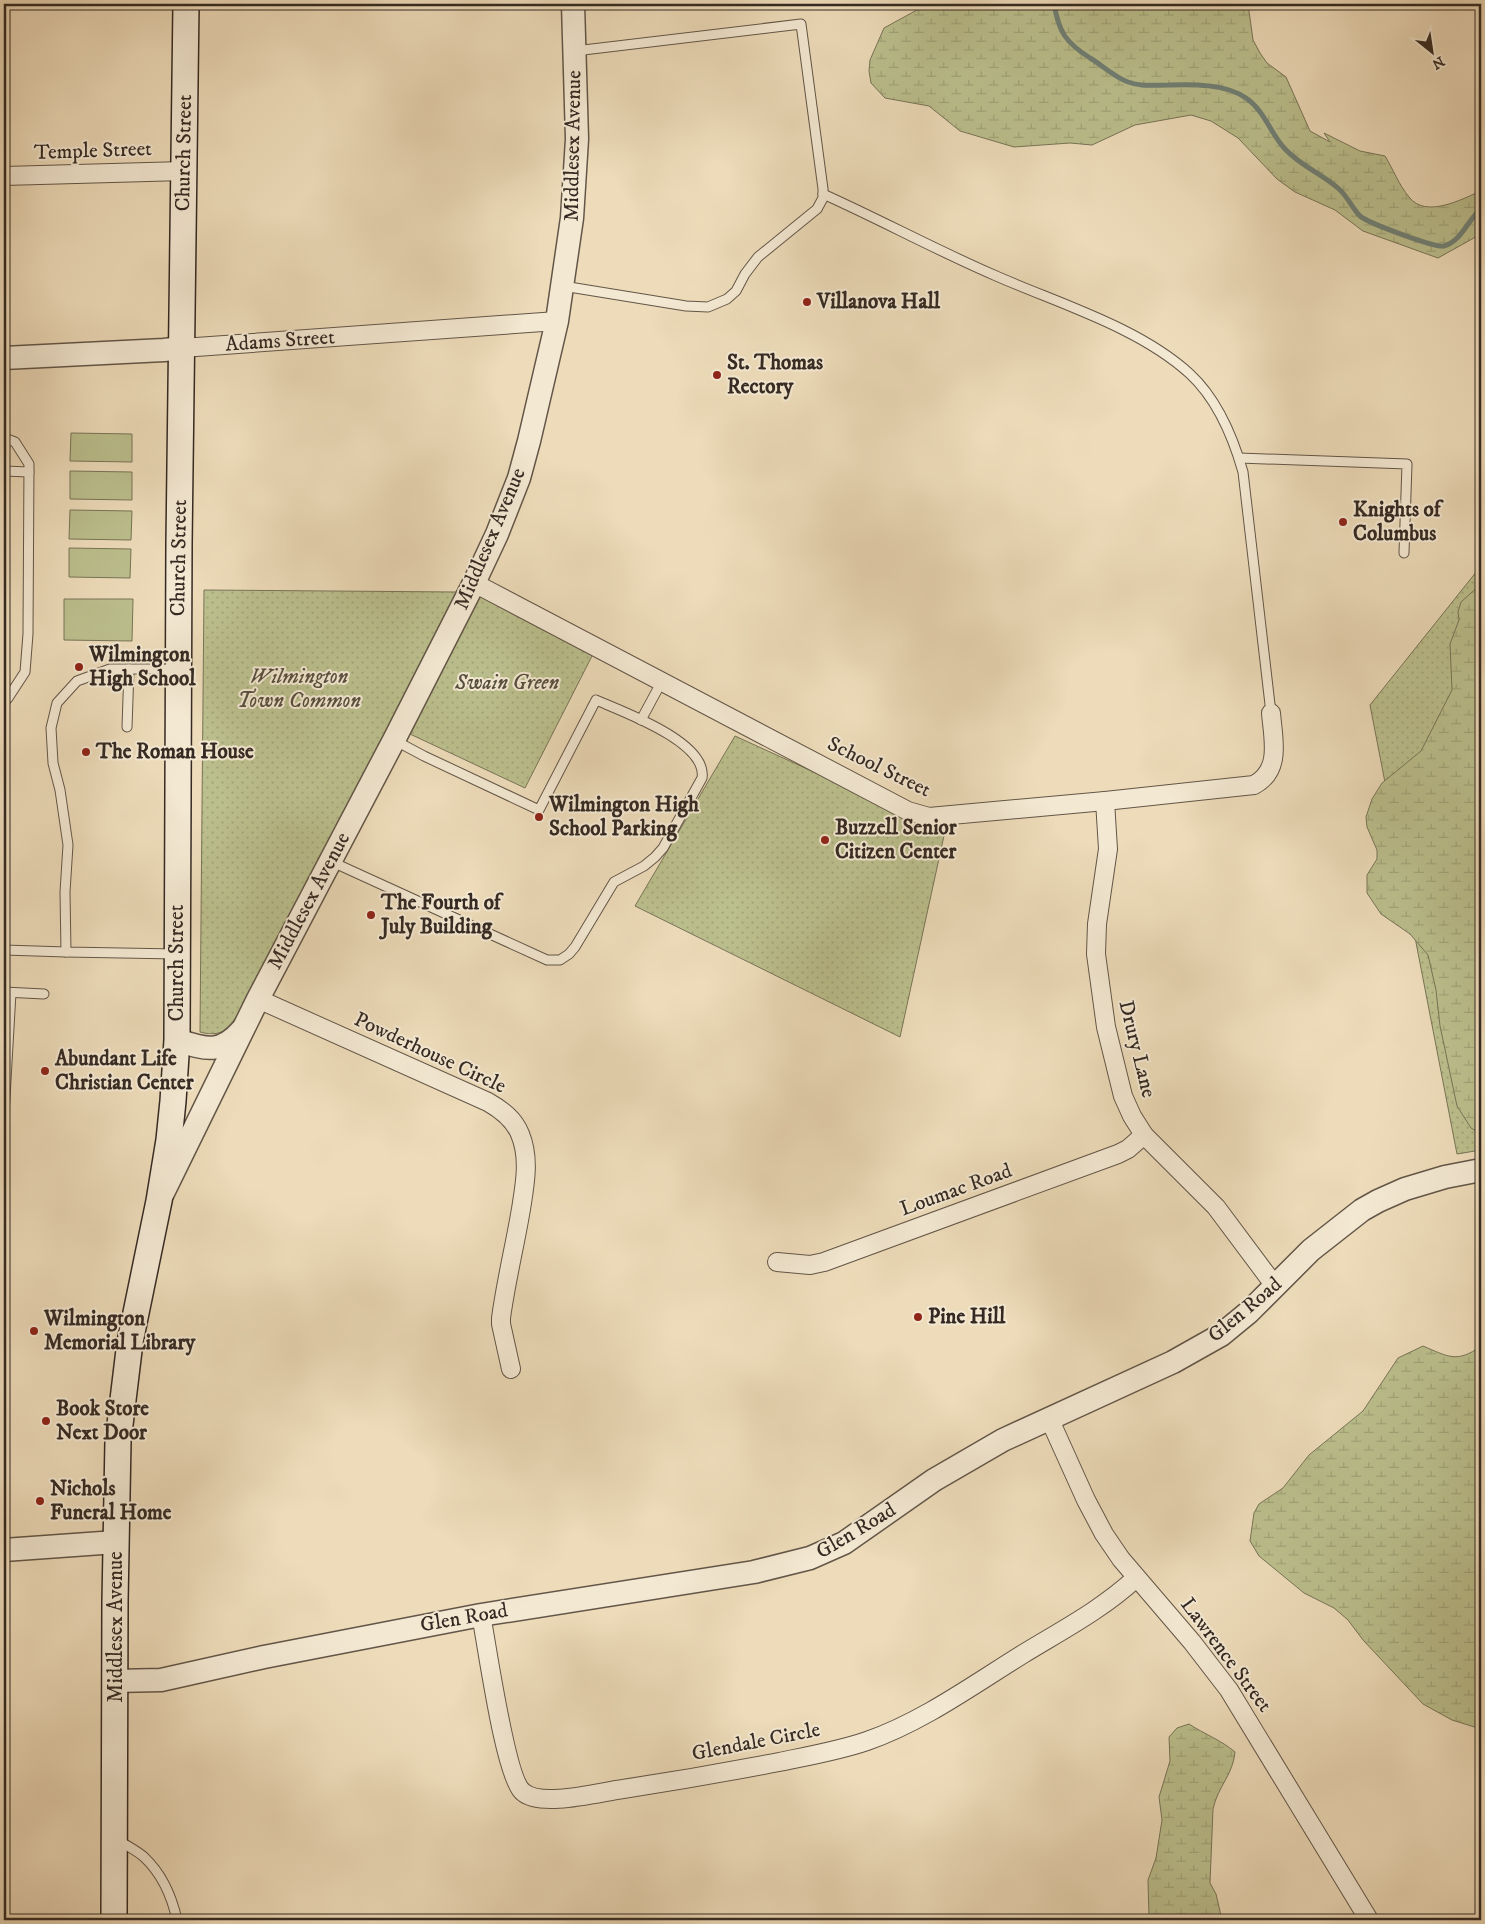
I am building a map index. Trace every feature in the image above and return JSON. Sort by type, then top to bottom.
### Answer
[{"type":"main road","name":"Church Street","points":[[159,1201],[173,1101],[177,1040],[178,669],[186,4]]},
{"type":"main road","name":"Middlesex Avenue","points":[[114,1920],[118,1441],[130,1342],[159,1201]]},
{"type":"street","name":"Middlesex Avenue","points":[[159,1201],[258,999],[474,583],[497,534],[519,478],[557,321],[572,218],[576,166],[573,4]]},
{"type":"street","name":"Temple Street","points":[[4,176],[184,172]]},
{"type":"street","name":"Adams Street","points":[[4,358],[164,350],[557,321]]},
{"type":"street","name":"School Street","points":[[474,583],[662,680],[908,811],[922,816],[934,817],[1249,786],[1259,782],[1269,772],[1274,757],[1271,713]]},
{"type":"street","name":"Drury Lane","points":[[1105,801],[1108,849],[1096,929],[1098,981],[1106,1026],[1123,1096],[1132,1116],[1144,1135],[1216,1206],[1275,1286]]},
{"type":"street","name":"Powderhouse Circle","points":[[258,999],[488,1102],[506,1114],[516,1126],[523,1142],[526,1168],[516,1244],[501,1321],[510,1369]]},
{"type":"street","name":"Middlesex Avenue","points":[[177,1040],[200,1047],[214,1048],[226,1044],[244,1028]]},
{"type":"street","name":"Loumac Road","points":[[777,1262],[810,1265],[824,1262],[1118,1154],[1132,1146],[1144,1135]]},
{"type":"street","name":"Glen Road","points":[[115,1681],[161,1680],[254,1659],[481,1615],[754,1572],[810,1558],[850,1539],[934,1480],[972,1458],[1049,1418],[1198,1349],[1249,1312],[1328,1236],[1362,1210],[1378,1201],[1428,1182],[1481,1170]]},
{"type":"street","name":"Lawrence Street","points":[[1049,1418],[1086,1500],[1104,1534],[1136,1578],[1192,1642],[1229,1690],[1369,1920]]},
{"type":"street","points":[[4,1550],[116,1542]]},
{"type":"street","name":"Glendale Circle","points":[[481,1615],[500,1719],[514,1780],[520,1790],[526,1795],[546,1799],[747,1768],[816,1754],[866,1741],[904,1724],[953,1697],[1100,1608],[1136,1578]]},
{"type":"lane","points":[[563,286],[699,308],[714,306],[731,295],[758,257],[817,210],[823,194],[801,24],[575,51]]},
{"type":"lane","points":[[823,194],[993,274],[1103,321],[1160,351],[1189,373],[1208,394],[1232,437],[1246,487],[1271,713]]},
{"type":"lane","points":[[4,438],[15,442],[29,464],[28,634],[25,672],[4,702]]},
{"type":"lane","points":[[1239,458],[1407,464],[1404,553]]},
{"type":"lane","points":[[4,471],[29,472]]},
{"type":"lane","points":[[66,952],[65,892],[68,845],[60,790],[53,763],[51,728],[57,703],[77,681],[110,669],[178,669]]},
{"type":"lane","points":[[127,727],[128,669]]},
{"type":"lane","points":[[641,720],[662,680]]},
{"type":"lane","points":[[330,861],[547,960],[554,961],[564,958],[575,947],[614,882],[644,866],[663,848],[702,778],[698,763],[679,741],[659,728],[596,700],[539,810],[394,740]]},
{"type":"lane","points":[[4,950],[177,954]]},
{"type":"lane","points":[[4,1115],[7,992],[44,994]]},
{"type":"lane","points":[[114,1837],[144,1856],[167,1889],[177,1920]]},
{"type":"green space","points":[[928,4],[1248,4],[1253,40],[1267,63],[1286,77],[1310,131],[1330,142],[1324,133],[1360,151],[1385,156],[1405,192],[1416,203],[1434,207],[1454,202],[1481,191],[1481,234],[1438,258],[1363,231],[1335,210],[1295,192],[1277,179],[1238,138],[1211,121],[1191,115],[1135,125],[1092,145],[1070,143],[1014,147],[960,131],[929,106],[885,98],[871,83],[870,60],[884,28]]},
{"type":"green space","points":[[71,433],[132,434],[132,462],[70,461]]},
{"type":"green space","points":[[70,471],[132,472],[132,500],[70,499]]},
{"type":"green space","points":[[70,510],[132,511],[131,540],[69,539]]},
{"type":"green space","points":[[69,548],[131,549],[130,578],[69,577]]},
{"type":"green space","points":[[1481,566],[1481,1150],[1457,1154],[1370,705]]},
{"type":"green space","points":[[1481,584],[1481,1134],[1471,1128],[1457,1106],[1440,1026],[1436,990],[1428,955],[1410,934],[1381,914],[1367,893],[1367,875],[1377,859],[1377,850],[1367,827],[1366,817],[1372,799],[1382,783],[1421,751],[1452,690],[1450,644],[1459,620],[1458,612],[1461,602]]},
{"type":"green space","name":"Wilmington Town Common","points":[[204,590],[457,592],[249,996],[229,1026],[221,1032],[212,1034],[200,1032]]},
{"type":"green space","name":"Swain Green","points":[[479,594],[593,654],[525,788],[410,734]]},
{"type":"green space","points":[[64,599],[133,599],[132,641],[64,640]]},
{"type":"green space","points":[[735,736],[919,820],[947,822],[900,1037],[635,906]]},
{"type":"green space","points":[[1423,1346],[1446,1355],[1458,1357],[1473,1352],[1481,1346],[1481,1729],[1452,1720],[1423,1704],[1363,1640],[1348,1620],[1334,1608],[1304,1593],[1259,1556],[1250,1541],[1254,1513],[1259,1504],[1283,1488],[1309,1455],[1363,1411],[1398,1358]]},
{"type":"green space","points":[[1189,1724],[1235,1752],[1234,1760],[1213,1809],[1210,1883],[1216,1894],[1222,1920],[1146,1920],[1149,1917],[1148,1880],[1156,1858],[1162,1820],[1159,1797],[1170,1761],[1169,1737],[1177,1728]]},
{"type":"waterway","points":[[1054,4],[1058,22],[1064,36],[1081,52],[1123,80],[1143,85],[1219,87],[1238,93],[1246,98],[1258,109],[1285,149],[1298,161],[1339,189],[1357,213],[1366,219],[1416,239],[1444,246],[1456,240],[1481,209]]},
{"type":"place","name":"Villanova Hall","points":[[807,302]]},
{"type":"place","name":"St. Thomas Rectory","points":[[717,375]]},
{"type":"place","name":"Knights of Columbus","points":[[1343,522]]},
{"type":"place","name":"Wilmington High School","points":[[79,667]]},
{"type":"place","name":"The Roman House","points":[[86,752]]},
{"type":"place","name":"Wilmington High School Parking","points":[[539,817]]},
{"type":"place","name":"Buzzell Senior Citizen Center","points":[[825,840]]},
{"type":"place","name":"The Fourth of July Building","points":[[371,915]]},
{"type":"place","name":"Abundant Life Christian Center","points":[[45,1071]]},
{"type":"place","name":"Pine Hill","points":[[918,1317]]},
{"type":"place","name":"Wilmington Memorial Library","points":[[34,1331]]},
{"type":"place","name":"Book Store Next Door","points":[[46,1421]]},
{"type":"place","name":"Nichols Funeral Home","points":[[40,1501]]}]
